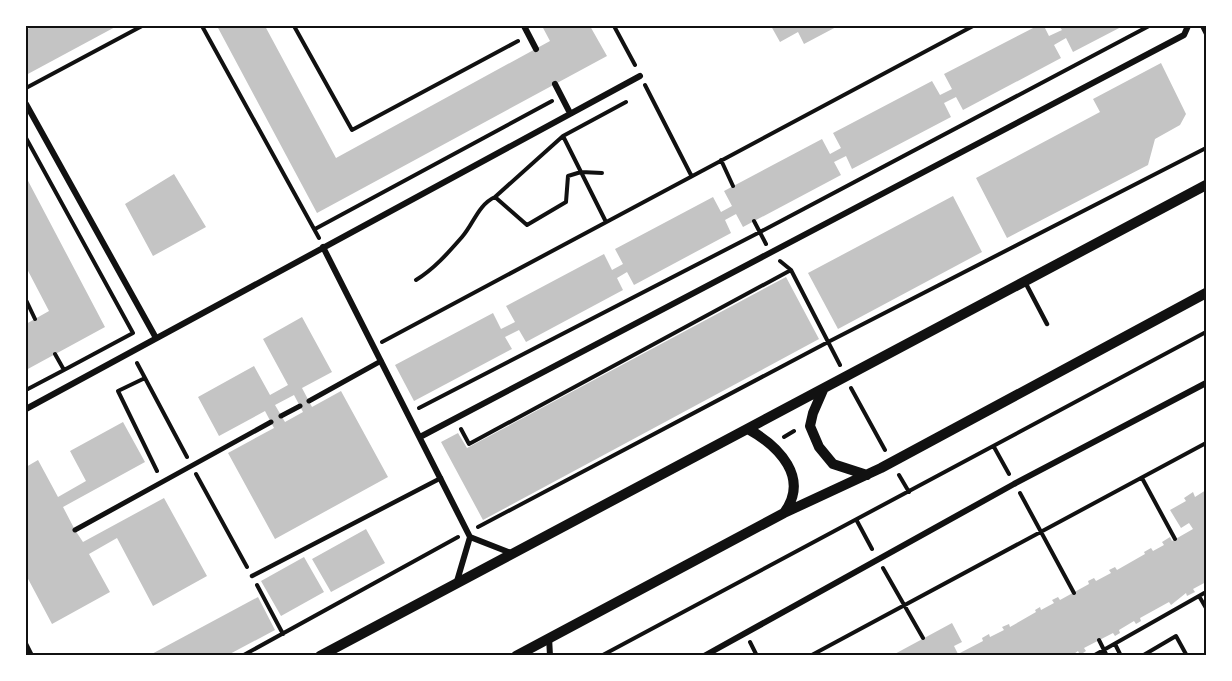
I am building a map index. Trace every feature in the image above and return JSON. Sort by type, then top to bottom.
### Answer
[{"type":"street","points":[[524,26],[536,49]]},
{"type":"street","points":[[420,437],[1184,35],[1188,26]]},
{"type":"street","points":[[26,409],[640,76]]},
{"type":"street","points":[[555,84],[570,113]]},
{"type":"street","points":[[26,104],[156,338]]},
{"type":"street","points":[[320,656],[1206,185]]},
{"type":"street","points":[[322,247],[469,534],[495,549],[512,554]]},
{"type":"street","points":[[516,656],[784,513],[892,462],[1206,293]]},
{"type":"street","points":[[309,401],[381,361]]},
{"type":"street","points":[[704,656],[1014,484],[1206,383]]},
{"type":"street","points":[[823,390],[810,426],[819,447],[833,464],[867,475]]},
{"type":"street","points":[[282,416],[300,406]]},
{"type":"street","points":[[75,530],[271,422]]},
{"type":"street","points":[[748,429],[774,446],[786,459],[793,476],[791,504],[784,513]]},
{"type":"street","points":[[457,583],[469,534]]},
{"type":"street","points":[[549,637],[552,651],[550,656]]},
{"type":"lane","points":[[1025,282],[1047,324]]},
{"type":"lane","points":[[252,576],[441,478]]},
{"type":"lane","points":[[26,644],[32,656]]},
{"type":"path","points":[[26,88],[142,26]]},
{"type":"path","points":[[202,26],[315,229],[322,247]]},
{"type":"path","points":[[294,26],[352,130],[529,35]]},
{"type":"path","points":[[614,26],[691,176]]},
{"type":"path","points":[[374,347],[973,26]]},
{"type":"path","points":[[408,414],[760,232],[1149,26]]},
{"type":"path","points":[[1202,26],[1206,34]]},
{"type":"path","points":[[315,229],[561,96]]},
{"type":"path","points":[[416,280],[429,272],[463,235],[485,202],[495,197],[563,136],[626,102]]},
{"type":"path","points":[[556,121],[606,222]]},
{"type":"path","points":[[26,138],[133,333],[26,390]]},
{"type":"path","points":[[242,656],[469,534],[672,421],[1206,148]]},
{"type":"path","points":[[721,160],[733,186]]},
{"type":"path","points":[[495,197],[527,225],[566,202],[568,177],[581,172],[602,173]]},
{"type":"path","points":[[754,221],[770,252],[791,270],[830,341],[845,378],[909,492]]},
{"type":"path","points":[[469,444],[791,270]]},
{"type":"path","points":[[26,300],[36,319]]},
{"type":"path","points":[[601,656],[1206,332]]},
{"type":"path","points":[[124,338],[283,634]]},
{"type":"path","points":[[54,354],[64,370]]},
{"type":"path","points":[[145,378],[118,391],[163,482]]},
{"type":"path","points":[[784,437],[794,431]]},
{"type":"path","points":[[810,656],[1206,443]]},
{"type":"path","points":[[994,447],[1074,593]]},
{"type":"path","points":[[1142,478],[1175,539]]},
{"type":"path","points":[[1093,656],[1199,596],[1205,592],[1200,585]]},
{"type":"path","points":[[1199,596],[1206,608]]},
{"type":"path","points":[[904,604],[923,638]]},
{"type":"path","points":[[1142,656],[1176,636],[1187,656]]},
{"type":"path","points":[[1099,640],[1107,656]]},
{"type":"path","points":[[1115,644],[1121,656]]},
{"type":"building","points":[[33,26],[117,26],[26,75],[26,30]]},
{"type":"building","points":[[217,26],[265,26],[336,158],[550,41],[542,26],[590,26],[607,56],[317,213]]},
{"type":"building","points":[[771,26],[838,26],[804,44],[798,32],[780,42]]},
{"type":"building","points":[[1037,26],[1044,26],[1049,36],[1062,30],[1059,26],[1123,26],[1073,52],[1066,38],[1054,45],[1061,58],[963,110],[956,97],[944,103],[951,117],[852,169],[846,156],[834,162],[841,175],[743,227],[736,214],[725,220],[731,233],[634,285],[627,272],[617,278],[623,290],[526,342],[519,330],[505,337],[512,349],[414,401],[395,365],[493,313],[501,329],[515,322],[506,306],[604,254],[612,270],[623,264],[615,249],[713,197],[721,212],[732,206],[724,191],[822,139],[830,154],[841,148],[833,133],[932,81],[940,95],[952,89],[944,74]]},
{"type":"building","points":[[1161,63],[1186,114],[1180,125],[1155,139],[1148,165],[1007,238],[976,178],[1100,112],[1093,99]]},
{"type":"building","points":[[174,174],[206,227],[153,256],[125,204]]},
{"type":"building","points":[[26,177],[105,327],[26,370],[26,324],[49,311],[26,267]]},
{"type":"building","points":[[953,196],[982,252],[838,329],[808,273]]},
{"type":"building","points":[[786,277],[819,339],[483,520],[441,442],[458,433],[467,448]]},
{"type":"building","points":[[302,317],[332,372],[302,388],[312,407],[341,391],[388,477],[275,539],[228,453],[274,428],[265,411],[219,436],[198,397],[254,366],[270,395],[288,385],[263,339]],"holes":[[[294,395],[303,412],[285,422],[275,405]]]},
{"type":"building","points":[[123,422],[145,462],[63,507],[75,530],[83,542],[164,498],[207,576],[153,606],[117,538],[89,554],[110,592],[52,624],[26,575],[26,467],[38,460],[58,497],[86,481],[70,451]]},
{"type":"building","points":[[1206,490],[1206,582],[1193,589],[1195,592],[1187,596],[1186,593],[1171,605],[1169,602],[1140,618],[1141,621],[1136,624],[1134,621],[1119,630],[1120,633],[1115,636],[1113,633],[1084,648],[1086,651],[1080,655],[1078,651],[1071,656],[891,656],[952,623],[962,642],[954,646],[958,654],[983,641],[982,638],[989,634],[990,637],[1004,630],[1002,627],[1009,624],[1010,627],[1036,612],[1035,610],[1040,607],[1041,610],[1054,603],[1052,600],[1058,597],[1060,600],[1089,584],[1088,581],[1094,578],[1096,581],[1111,573],[1109,570],[1115,567],[1117,570],[1151,548],[1153,551],[1164,545],[1162,542],[1170,537],[1172,541],[1193,529],[1189,523],[1181,528],[1170,510],[1186,501],[1184,498],[1193,492],[1195,497]]},
{"type":"building","points":[[366,529],[385,563],[331,592],[312,559]]},
{"type":"building","points":[[304,557],[324,592],[281,616],[261,581]]},
{"type":"building","points":[[258,597],[275,630],[226,656],[148,656]]}]
